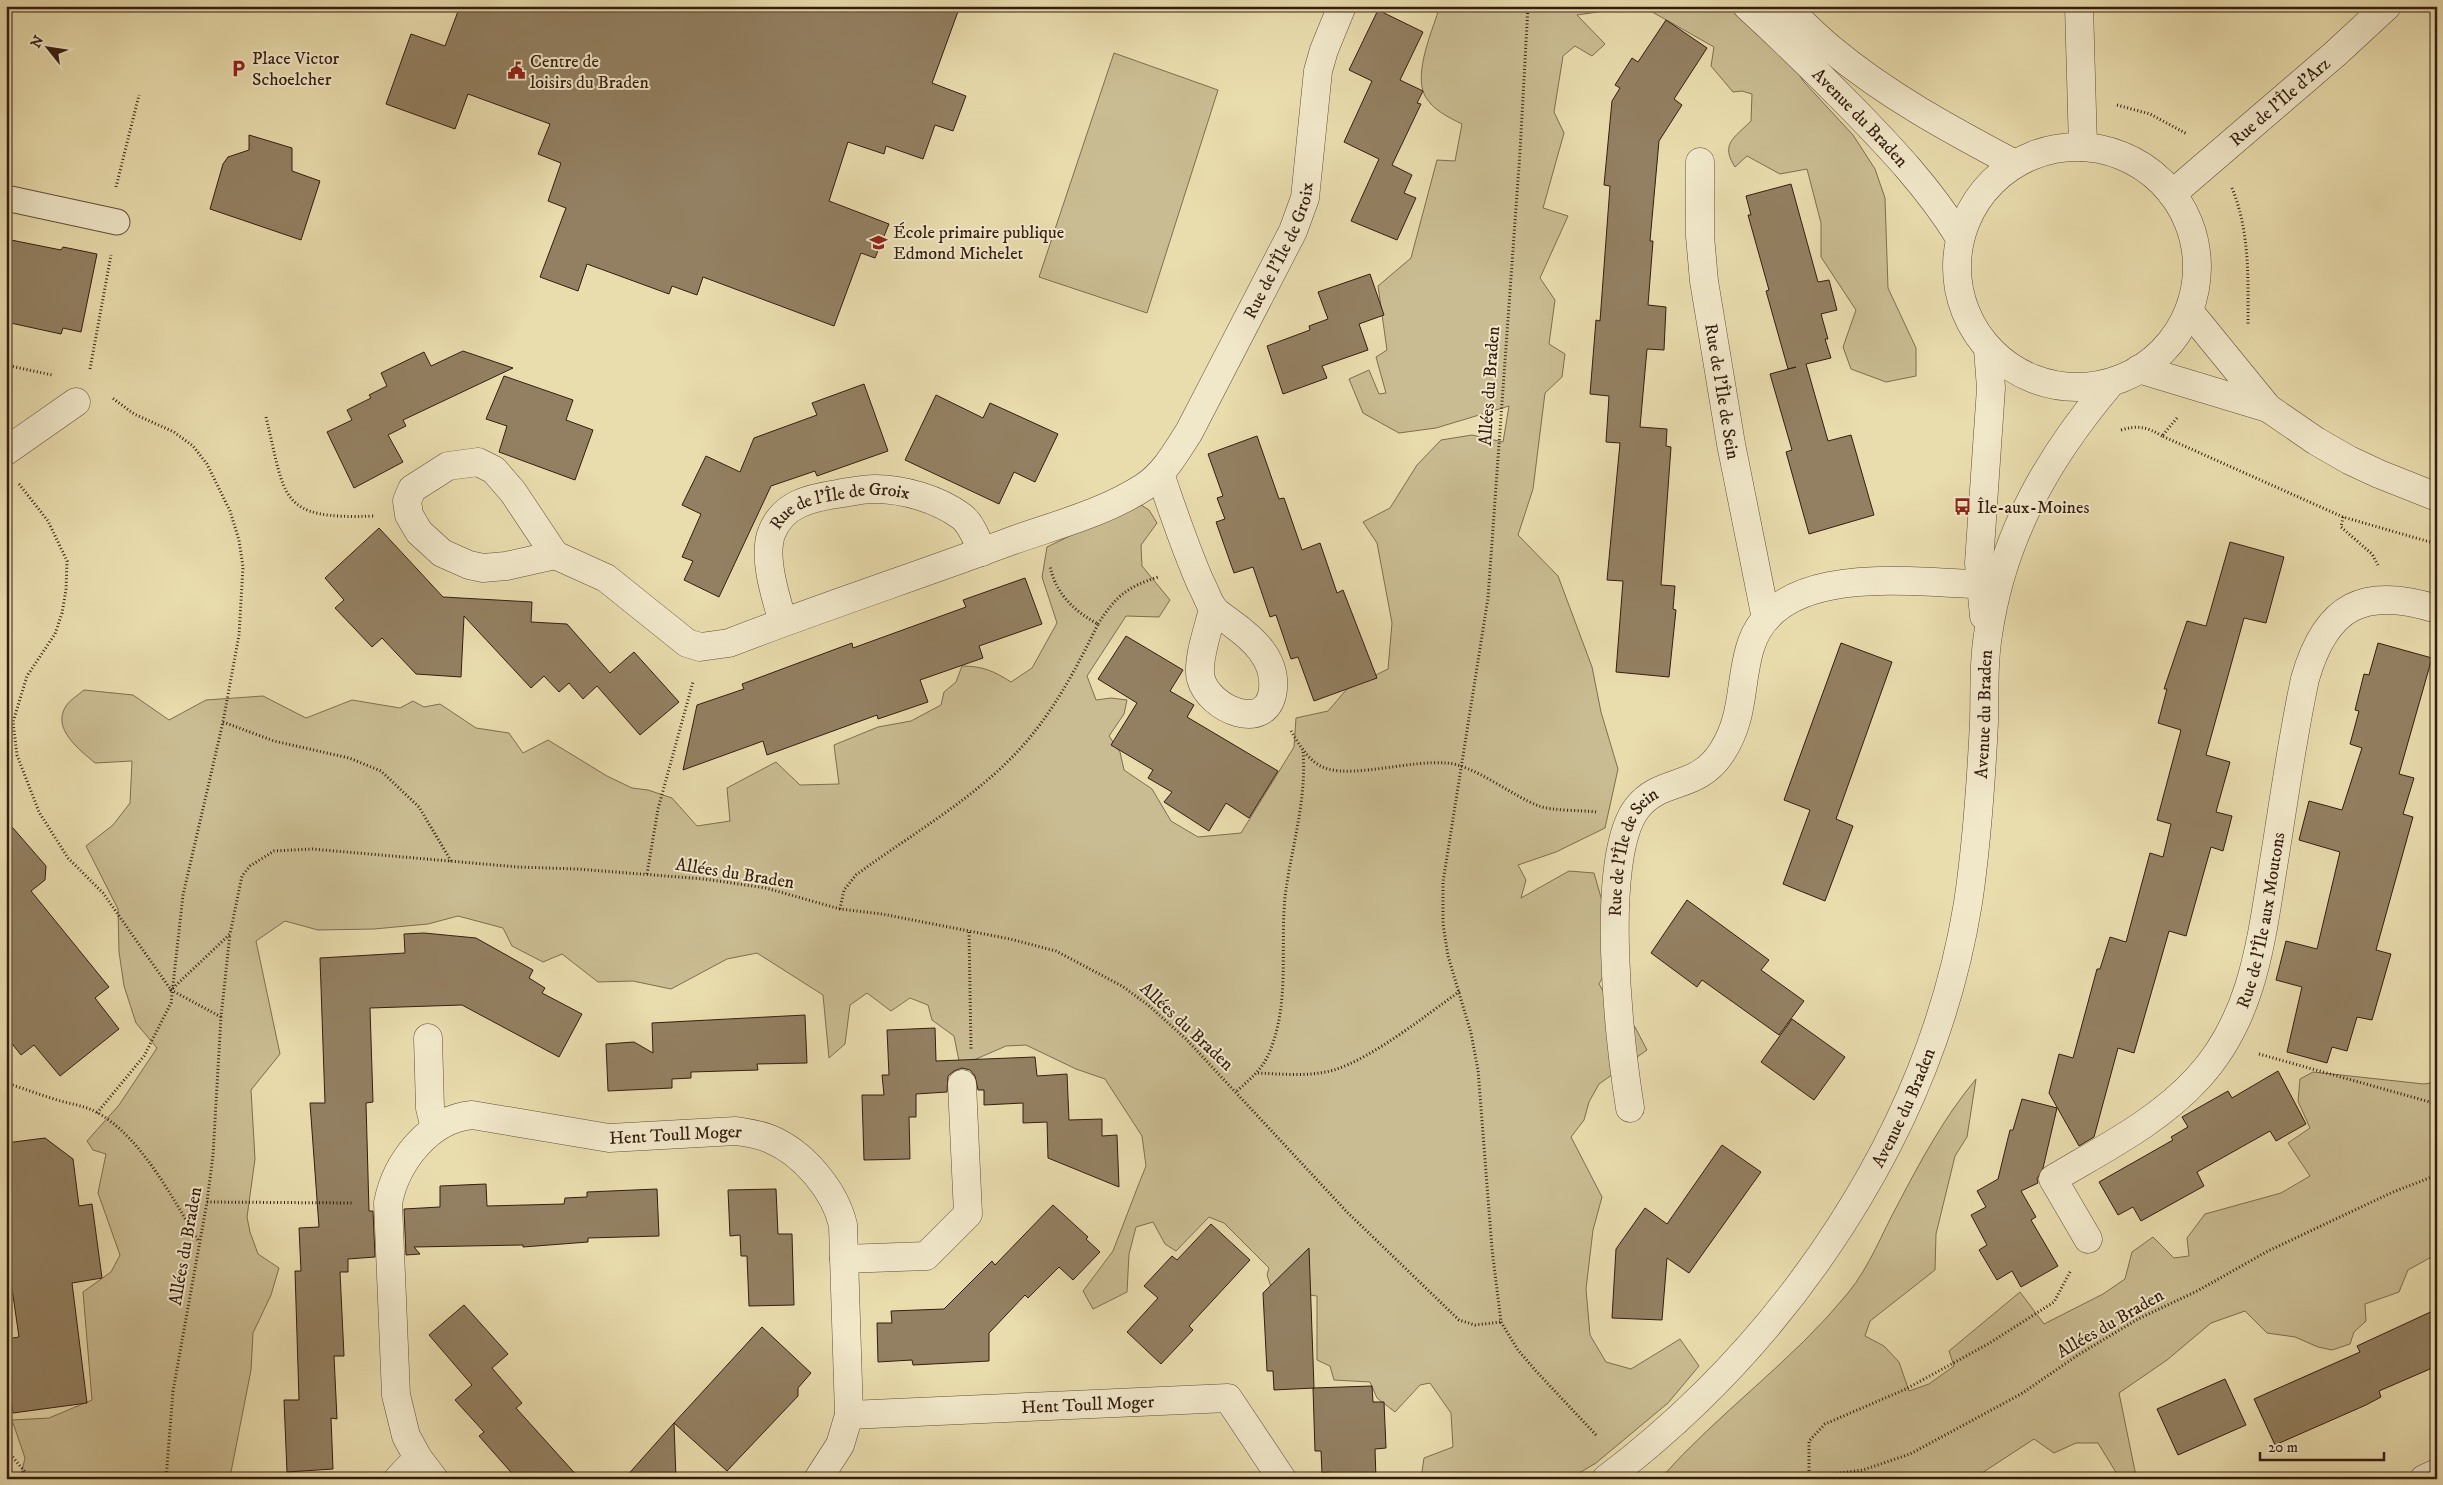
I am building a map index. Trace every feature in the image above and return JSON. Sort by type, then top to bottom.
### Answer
[{"type":"street","name":"Rue de l'Île de Groix","points":[[700,647],[714,647],[729,643],[1071,521],[1131,495],[1160,474],[1189,432],[1293,231],[1305,198],[1318,71],[1324,50],[1342,6]]},
{"type":"street","name":"Avenue du Braden","points":[[1747,6],[1820,75],[1899,157],[1929,191],[1960,238]]},
{"type":"street","name":"Avenue du Braden","points":[[1785,6],[1830,48],[1894,95],[1962,137],[2015,164]]},
{"type":"street","points":[[2079,6],[2083,147]]},
{"type":"street","name":"Rue de l'Île d'Arz","points":[[2172,194],[2387,6]]},
{"type":"street","points":[[2083,147],[2109,152],[2133,161],[2155,176],[2172,194],[2188,221],[2195,251],[2196,281],[2189,311],[2176,334],[2160,354],[2139,370],[2109,385],[2070,387],[2040,382],[2011,368],[1988,348],[1966,315],[1957,278],[1960,238],[1968,216],[1980,196],[1996,178],[2015,164],[2048,150],[2083,147]]},
{"type":"street","name":"Rue de l'Île de Sein","points":[[1700,162],[1700,236],[1704,281],[1731,444],[1766,619]]},
{"type":"street","points":[[6,198],[117,222]]},
{"type":"street","points":[[2189,311],[2268,408],[2316,441],[2348,460],[2417,491],[2437,497]]},
{"type":"street","name":"Avenue du Braden","points":[[1606,1479],[1654,1441],[1734,1364],[1812,1271],[1854,1206],[1910,1095],[1944,1002],[1967,906],[1980,804],[1987,636],[1980,584],[1981,524],[1991,388],[1988,348]]},
{"type":"street","points":[[2139,370],[2268,408]]},
{"type":"street","name":"Avenue du Braden","points":[[1987,636],[2000,578],[2029,501],[2065,442],[2109,385]]},
{"type":"street","points":[[6,451],[76,402]]},
{"type":"street","points":[[555,555],[506,566],[483,568],[469,565],[442,553],[430,544],[419,532],[409,515],[407,501],[412,489],[448,466],[478,462],[494,470],[512,492],[555,555],[606,578],[687,644],[700,647]]},
{"type":"street","points":[[1160,474],[1193,566],[1213,608],[1254,641],[1262,651],[1272,674],[1273,686],[1269,704],[1260,711],[1246,715],[1221,704],[1204,686],[1200,678],[1200,660],[1213,608]]},
{"type":"street","name":"Rue de l'Île de Groix","points":[[784,622],[776,601],[772,576],[769,554],[771,533],[780,518],[792,507],[808,498],[874,489],[920,497],[949,508],[963,517],[975,534],[982,552]]},
{"type":"street","name":"Rue de l'Île de Sein","points":[[1630,1108],[1619,1013],[1615,920],[1620,852],[1628,821],[1638,806],[1650,796],[1667,787],[1700,776],[1715,763],[1731,738],[1740,712],[1750,648],[1757,631],[1766,619],[1791,597],[1840,585],[1895,580],[1980,584]]},
{"type":"street","name":"Rue de l'Île aux Moutons","points":[[2088,1239],[2053,1179],[2145,1124],[2167,1107],[2198,1079],[2226,1045],[2239,1019],[2259,956],[2297,714],[2313,652],[2323,632],[2336,618],[2351,608],[2373,600],[2387,598],[2416,602],[2437,609]]},
{"type":"street","points":[[428,1038],[430,1108],[435,1128]]},
{"type":"street","points":[[844,1259],[926,1256],[968,1214],[962,1084]]},
{"type":"street","name":"Hent Toull Moger","points":[[398,1479],[426,1468],[406,1436],[396,1396],[388,1203],[393,1187],[405,1163],[426,1135],[458,1116],[472,1115],[609,1138],[628,1139],[736,1131],[757,1134],[772,1139],[809,1167],[832,1193],[843,1225],[849,1415],[840,1446],[818,1479]]},
{"type":"street","name":"Hent Toull Moger","points":[[849,1415],[1228,1398],[1282,1479]]},
{"type":"street","points":[[2424,1479],[2437,1473]]},
{"type":"path","name":"Allées du Braden","points":[[1528,6],[1520,152],[1488,598],[1443,891],[1443,924],[1448,956],[1460,992],[1478,1070],[1493,1265],[1501,1322],[1518,1350],[1597,1436]]},
{"type":"path","points":[[6,365],[60,377]]},
{"type":"path","points":[[98,1113],[144,1056],[170,1003],[183,895],[223,722],[239,635],[243,567],[239,540],[230,511],[207,464],[193,446],[174,432],[134,414],[104,391]]},
{"type":"path","points":[[266,418],[282,485],[296,506],[318,514],[342,516],[409,515]]},
{"type":"path","points":[[2117,431],[2133,426],[2145,427],[2162,436]]},
{"type":"path","points":[[18,483],[48,521],[67,562],[66,590],[62,613],[55,634],[27,676],[13,722],[18,755],[39,812],[68,858],[103,893],[171,990],[221,1016]]},
{"type":"path","points":[[2343,517],[2341,527],[2372,554],[2384,574],[2387,598]]},
{"type":"path","points":[[1042,530],[1050,570],[1063,596],[1079,614],[1098,624]]},
{"type":"path","points":[[840,909],[844,890],[856,874],[969,796],[1017,752],[1049,712],[1080,661],[1098,624],[1110,605],[1133,585],[1193,566]]},
{"type":"path","points":[[648,874],[658,809],[690,698],[700,647]]},
{"type":"path","points":[[1269,704],[1288,726],[1303,751],[1317,764],[1327,769],[1341,770],[1447,762],[1462,766],[1514,795],[1541,807],[1593,812],[1628,821]]},
{"type":"path","points":[[223,722],[274,741],[349,758],[380,771],[419,807],[451,861]]},
{"type":"path","name":"Allées du Braden","points":[[1237,1091],[1257,1073],[1270,1051],[1281,1013],[1285,903],[1301,804],[1305,770],[1303,751]]},
{"type":"path","name":"Allées du Braden","points":[[166,1479],[173,1391],[207,1202],[213,1146],[221,1016],[230,934],[242,876],[259,858],[274,851],[312,849],[518,867],[704,879],[766,888],[840,909],[882,914],[1010,939],[1056,952],[1122,986],[1148,1005],[1186,1039],[1237,1091],[1347,1212],[1459,1320],[1475,1325],[1501,1322]]},
{"type":"path","points":[[962,1084],[972,1070],[969,932]]},
{"type":"path","points":[[171,990],[230,934]]},
{"type":"path","name":"Allées du Braden","points":[[1257,1073],[1312,1074],[1333,1070],[1352,1062],[1396,1037],[1460,992]]},
{"type":"path","points":[[2226,1045],[2437,1104]]},
{"type":"path","points":[[6,1084],[56,1100],[72,1102],[98,1113],[123,1131],[143,1156],[199,1242]]},
{"type":"path","name":"Allées du Braden","points":[[1795,1479],[1863,1470],[1910,1454],[2021,1394],[2078,1355],[2138,1319],[2199,1290],[2268,1251],[2393,1192],[2437,1175]]},
{"type":"path","points":[[207,1202],[388,1203]]},
{"type":"path","points":[[1809,1478],[1809,1441],[1825,1424],[1906,1389],[1988,1344],[2054,1302],[2088,1239]]},
{"type":"path","points":[[6,1449],[32,1479]]},
{"type":"shaded area","points":[[1440,6],[1732,6],[1776,39],[1804,82],[1853,135],[1875,169],[1885,198],[1888,288],[1916,348],[1916,376],[1886,382],[1851,369],[1843,347],[1856,310],[1821,257],[1821,223],[1807,169],[1780,174],[1747,156],[1735,167],[1729,153],[1729,147],[1735,137],[1751,121],[1752,94],[1742,91],[1733,92],[1711,66],[1714,47],[1647,9],[1632,7],[1577,15],[1605,44],[1592,56],[1575,46],[1563,56],[1554,112],[1564,133],[1543,208],[1568,216],[1540,278],[1555,300],[1549,344],[1565,354],[1562,377],[1545,393],[1533,489],[1518,535],[1558,576],[1592,667],[1601,712],[1618,769],[1605,828],[1556,852],[1518,865],[1526,880],[1521,898],[1569,871],[1594,873],[1602,901],[1612,960],[1599,984],[1608,999],[1635,1027],[1647,1050],[1599,1084],[1589,1102],[1584,1120],[1571,1137],[1602,1197],[1593,1230],[1586,1289],[1590,1335],[1606,1362],[1631,1369],[1680,1339],[1699,1366],[1668,1403],[1596,1463],[1569,1479],[1421,1479],[1424,1458],[1453,1447],[1451,1413],[1430,1383],[1420,1385],[1395,1412],[1377,1398],[1370,1382],[1334,1380],[1330,1366],[1317,1360],[1317,1296],[1272,1290],[1267,1275],[1269,1268],[1224,1223],[1209,1217],[1176,1251],[1165,1244],[1153,1222],[1136,1227],[1129,1254],[1127,1292],[1093,1309],[1083,1291],[1113,1251],[1146,1166],[1142,1136],[1105,1079],[1076,1069],[1026,1045],[1006,1046],[960,1066],[954,1036],[932,1020],[928,1005],[910,998],[891,1011],[867,993],[850,1005],[845,1044],[829,1058],[823,995],[757,953],[727,959],[671,989],[633,981],[598,982],[562,954],[543,962],[512,946],[503,928],[458,916],[428,924],[374,929],[318,930],[285,921],[256,941],[280,1054],[251,1090],[255,1159],[247,1217],[258,1254],[279,1268],[271,1295],[253,1333],[251,1370],[230,1477],[229,1479],[20,1479],[25,1458],[12,1420],[49,1418],[92,1400],[83,1292],[111,1272],[120,1255],[98,1193],[106,1154],[93,1150],[87,1141],[119,1105],[157,1048],[136,1023],[124,986],[119,952],[118,909],[86,846],[113,825],[130,803],[132,761],[95,763],[75,745],[65,731],[62,715],[66,706],[84,690],[133,695],[169,720],[206,700],[263,696],[306,718],[352,700],[400,708],[413,701],[424,707],[440,704],[476,728],[509,733],[523,753],[548,740],[607,776],[632,788],[648,790],[672,798],[697,826],[730,821],[727,788],[776,762],[800,785],[839,784],[834,745],[878,727],[911,721],[941,705],[944,692],[956,682],[962,666],[988,670],[1011,682],[1032,668],[1057,623],[1042,577],[1047,547],[1138,503],[1149,510],[1157,523],[1141,545],[1142,566],[1170,600],[1159,617],[1126,616],[1087,676],[1096,700],[1111,698],[1127,700],[1124,714],[1109,736],[1120,752],[1124,770],[1152,789],[1171,821],[1198,837],[1241,833],[1294,747],[1296,718],[1328,711],[1347,689],[1388,669],[1392,623],[1377,543],[1363,522],[1390,508],[1417,465],[1441,440],[1472,435],[1503,442],[1509,406],[1436,428],[1399,433],[1363,413],[1349,379],[1369,370],[1379,394],[1386,393],[1376,357],[1387,350],[1378,286],[1411,258],[1437,160],[1455,161],[1462,124],[1441,113],[1432,105],[1425,96],[1422,86],[1421,75],[1425,51]]},
{"type":"shaded area","points":[[1114,53],[1218,90],[1147,313],[1039,277]]},
{"type":"shaded area","points":[[2313,1072],[2424,1084],[2437,1082],[2437,1254],[2408,1270],[2399,1292],[2365,1304],[2366,1321],[2354,1332],[2350,1344],[2332,1350],[2318,1347],[2295,1337],[2267,1333],[2245,1311],[2211,1323],[2167,1360],[2119,1393],[2136,1476],[2120,1479],[2098,1443],[2076,1443],[2054,1453],[2034,1439],[1982,1473],[1983,1479],[1660,1479],[1707,1431],[1827,1318],[1856,1283],[1934,1139],[1976,1079],[1967,1137],[1955,1156],[1936,1234],[1935,1270],[1870,1321],[1865,1336],[1884,1346],[1899,1362],[1909,1391],[1929,1384],[1954,1366],[1949,1351],[2020,1292],[2044,1324],[2103,1294],[2125,1279],[2132,1252],[2153,1237],[2174,1258],[2189,1256],[2187,1238],[2205,1214],[2281,1193],[2310,1176],[2288,1143],[2310,1128],[2298,1101],[2300,1079]]},
{"type":"building","points":[[460,6],[960,6],[932,83],[966,96],[953,131],[935,125],[923,159],[886,146],[884,154],[848,142],[829,201],[889,224],[875,258],[861,253],[834,326],[703,277],[697,295],[672,286],[669,294],[587,264],[578,291],[540,277],[566,208],[548,201],[561,163],[538,154],[550,124],[468,94],[455,129],[386,104],[411,34],[445,46]]},
{"type":"building","points":[[1378,10],[1423,32],[1400,80],[1423,91],[1417,103],[1421,104],[1392,165],[1412,175],[1404,193],[1416,198],[1397,240],[1351,221],[1379,159],[1344,142],[1372,81],[1349,70]]},
{"type":"building","points":[[1666,20],[1707,48],[1674,99],[1682,105],[1659,141],[1650,241],[1653,241],[1648,305],[1666,307],[1664,350],[1647,349],[1640,427],[1667,429],[1666,446],[1671,447],[1661,585],[1675,586],[1673,609],[1676,610],[1669,677],[1616,672],[1623,581],[1607,580],[1620,443],[1606,442],[1609,396],[1590,394],[1596,320],[1600,321],[1610,186],[1604,185],[1612,101],[1620,88],[1615,85],[1632,58],[1638,62]]},
{"type":"building","points":[[249,135],[292,148],[292,171],[320,181],[301,240],[210,209],[223,164],[228,157],[249,150]]},
{"type":"building","points":[[1791,184],[1818,282],[1829,280],[1837,310],[1821,314],[1828,339],[1825,339],[1831,358],[1806,364],[1828,441],[1851,435],[1874,515],[1809,534],[1786,452],[1792,450],[1770,374],[1796,367],[1788,369],[1766,291],[1769,290],[1748,215],[1751,215],[1746,196]]},
{"type":"building","points":[[6,239],[61,250],[63,247],[97,254],[81,332],[63,328],[61,334],[6,322]]},
{"type":"building","points":[[1370,274],[1384,315],[1359,324],[1368,350],[1322,366],[1327,378],[1283,394],[1267,346],[1310,330],[1309,326],[1328,319],[1318,292]]},
{"type":"building","points":[[463,351],[513,368],[403,420],[406,426],[388,435],[403,462],[354,488],[327,432],[352,420],[347,410],[371,398],[369,395],[387,386],[381,373],[424,352],[431,366]]},
{"type":"building","points":[[504,376],[573,400],[566,420],[593,430],[575,480],[499,452],[507,426],[486,419]]},
{"type":"building","points":[[864,384],[888,451],[817,476],[815,471],[771,486],[719,597],[684,580],[693,561],[682,557],[701,514],[682,505],[706,456],[740,472],[754,438],[817,415],[812,403]]},
{"type":"building","points":[[936,395],[983,418],[990,403],[1058,434],[1035,482],[1014,472],[999,504],[905,460]]},
{"type":"building","points":[[1257,436],[1279,499],[1284,498],[1302,550],[1320,543],[1337,593],[1343,590],[1377,678],[1314,701],[1298,657],[1291,659],[1276,615],[1270,617],[1253,567],[1234,573],[1216,522],[1225,519],[1217,498],[1223,496],[1208,454]]},
{"type":"building","points":[[379,528],[443,597],[532,602],[531,622],[567,624],[610,673],[634,652],[679,702],[640,735],[597,686],[583,699],[569,683],[559,692],[544,676],[531,688],[464,616],[461,677],[416,674],[382,638],[372,647],[335,608],[344,600],[325,578]]},
{"type":"building","points":[[2230,542],[2284,557],[2266,623],[2244,618],[2206,755],[2230,762],[2216,812],[2232,816],[2223,851],[2211,847],[2186,936],[2169,931],[2134,1053],[2118,1048],[2094,1137],[2079,1146],[2049,1093],[2059,1054],[2073,1058],[2097,969],[2100,969],[2110,937],[2126,942],[2150,853],[2163,857],[2171,824],[2157,820],[2181,730],[2158,723],[2167,689],[2164,689],[2187,621],[2206,626]]},
{"type":"building","points":[[1025,578],[1042,624],[979,646],[983,658],[920,680],[928,702],[878,719],[877,715],[767,755],[763,741],[683,770],[697,705],[744,689],[742,684],[852,643],[853,648],[966,607],[963,600]]},
{"type":"building","points":[[1126,636],[1183,670],[1170,691],[1194,705],[1187,717],[1278,771],[1249,818],[1226,803],[1209,831],[1164,802],[1172,792],[1148,778],[1153,770],[1111,745],[1137,703],[1098,679]]},
{"type":"building","points":[[1841,643],[1892,662],[1836,819],[1853,826],[1825,901],[1783,884],[1810,810],[1784,800]]},
{"type":"building","points":[[2378,643],[2432,658],[2399,774],[2414,778],[2403,814],[2413,817],[2376,950],[2391,954],[2372,1020],[2357,1017],[2347,1051],[2332,1047],[2327,1063],[2287,1052],[2302,987],[2276,980],[2286,941],[2317,949],[2340,852],[2299,840],[2309,801],[2342,810],[2362,748],[2350,744],[2359,711],[2355,710],[2364,674],[2369,675]]},
{"type":"building","points":[[6,820],[46,866],[45,880],[31,891],[109,987],[95,998],[119,1029],[60,1076],[34,1045],[21,1055],[6,1036]]},
{"type":"building","points":[[1687,900],[1769,960],[1761,970],[1804,1001],[1779,1035],[1702,980],[1697,987],[1651,953]]},
{"type":"building","points":[[424,933],[476,938],[533,970],[529,978],[545,988],[542,993],[582,1014],[559,1057],[462,1005],[370,1008],[373,1102],[366,1103],[369,1211],[373,1211],[375,1257],[348,1259],[348,1272],[340,1272],[344,1356],[334,1356],[337,1419],[331,1418],[333,1469],[287,1472],[284,1400],[299,1400],[295,1271],[301,1271],[299,1228],[319,1227],[310,1103],[325,1103],[320,958],[405,953],[404,934]]},
{"type":"building","points":[[805,1015],[807,1063],[757,1064],[758,1070],[691,1072],[691,1078],[672,1079],[672,1088],[608,1091],[606,1044],[634,1042],[653,1053],[652,1023]]},
{"type":"building","points":[[1792,1019],[1845,1057],[1814,1100],[1761,1062]]},
{"type":"building","points":[[935,1028],[936,1061],[1035,1057],[1037,1076],[1067,1074],[1069,1120],[1102,1119],[1102,1136],[1117,1135],[1119,1187],[1048,1158],[1047,1122],[1023,1123],[1023,1103],[984,1105],[984,1090],[978,1090],[975,1076],[970,1070],[962,1068],[948,1076],[947,1092],[916,1094],[916,1117],[909,1117],[910,1159],[864,1160],[862,1095],[884,1095],[882,1075],[889,1075],[887,1030]]},
{"type":"building","points":[[2278,1071],[2306,1124],[2276,1141],[2270,1131],[2197,1172],[2204,1186],[2141,1221],[2133,1207],[2118,1215],[2099,1182],[2173,1140],[2171,1137],[2188,1127],[2182,1117],[2228,1091],[2232,1098]]},
{"type":"building","points":[[2022,1099],[2057,1108],[2043,1168],[2037,1179],[2038,1183],[2021,1191],[2036,1217],[2031,1220],[2058,1266],[2021,1287],[2012,1271],[1997,1280],[1979,1250],[1987,1245],[1971,1215],[1986,1207],[1977,1191],[1998,1179],[2010,1130],[2013,1130]]},
{"type":"building","points":[[45,1138],[73,1159],[79,1206],[92,1204],[102,1278],[72,1283],[87,1403],[13,1413],[6,1362],[6,1339],[19,1337],[6,1247],[6,1143]]},
{"type":"building","points":[[1722,1145],[1761,1172],[1689,1273],[1667,1258],[1662,1320],[1612,1318],[1616,1249],[1645,1208],[1667,1224]]},
{"type":"building","points":[[486,1184],[487,1206],[564,1204],[565,1198],[587,1197],[587,1192],[657,1189],[659,1236],[588,1238],[588,1242],[523,1247],[523,1245],[414,1247],[420,1254],[406,1255],[404,1209],[440,1207],[440,1186]]},
{"type":"building","points":[[776,1189],[778,1234],[792,1234],[794,1305],[749,1306],[747,1256],[741,1256],[740,1235],[730,1236],[728,1190]]},
{"type":"building","points":[[1053,1205],[1088,1237],[1086,1239],[1100,1252],[1073,1280],[1059,1267],[1028,1298],[1025,1295],[989,1333],[989,1361],[913,1365],[912,1360],[878,1362],[877,1323],[892,1323],[891,1311],[944,1309],[992,1261],[995,1265]]},
{"type":"building","points":[[1211,1224],[1250,1260],[1189,1326],[1193,1330],[1161,1364],[1127,1332],[1158,1298],[1144,1286],[1172,1256],[1177,1260]]},
{"type":"building","points":[[1309,1248],[1314,1388],[1274,1390],[1273,1371],[1267,1371],[1263,1293]]},
{"type":"building","points":[[464,1305],[508,1354],[492,1368],[522,1403],[516,1408],[580,1479],[517,1479],[479,1436],[484,1432],[455,1400],[472,1385],[429,1335]]},
{"type":"building","points":[[2437,1309],[2437,1366],[2379,1391],[2381,1397],[2366,1405],[2275,1445],[2254,1399],[2360,1352],[2357,1346]]},
{"type":"building","points":[[762,1327],[811,1373],[798,1388],[798,1396],[727,1471],[674,1423]]},
{"type":"building","points":[[2225,1379],[2246,1425],[2178,1455],[2157,1409]]},
{"type":"building","points":[[1372,1386],[1373,1402],[1384,1402],[1386,1448],[1375,1449],[1376,1479],[1329,1479],[1329,1472],[1322,1473],[1321,1451],[1315,1451],[1313,1388]]},
{"type":"building","points":[[674,1423],[676,1479],[624,1479]]},
{"type":"place","name":"Place Victor Schoelcher","points":[[238,68]]},
{"type":"place","name":"Centre de loisirs du Braden","points":[[516,71]]},
{"type":"place","name":"École primaire publique Edmond Michelet","points":[[879,242]]},
{"type":"place","name":"Île-aux-Moines","points":[[1963,507]]}]
